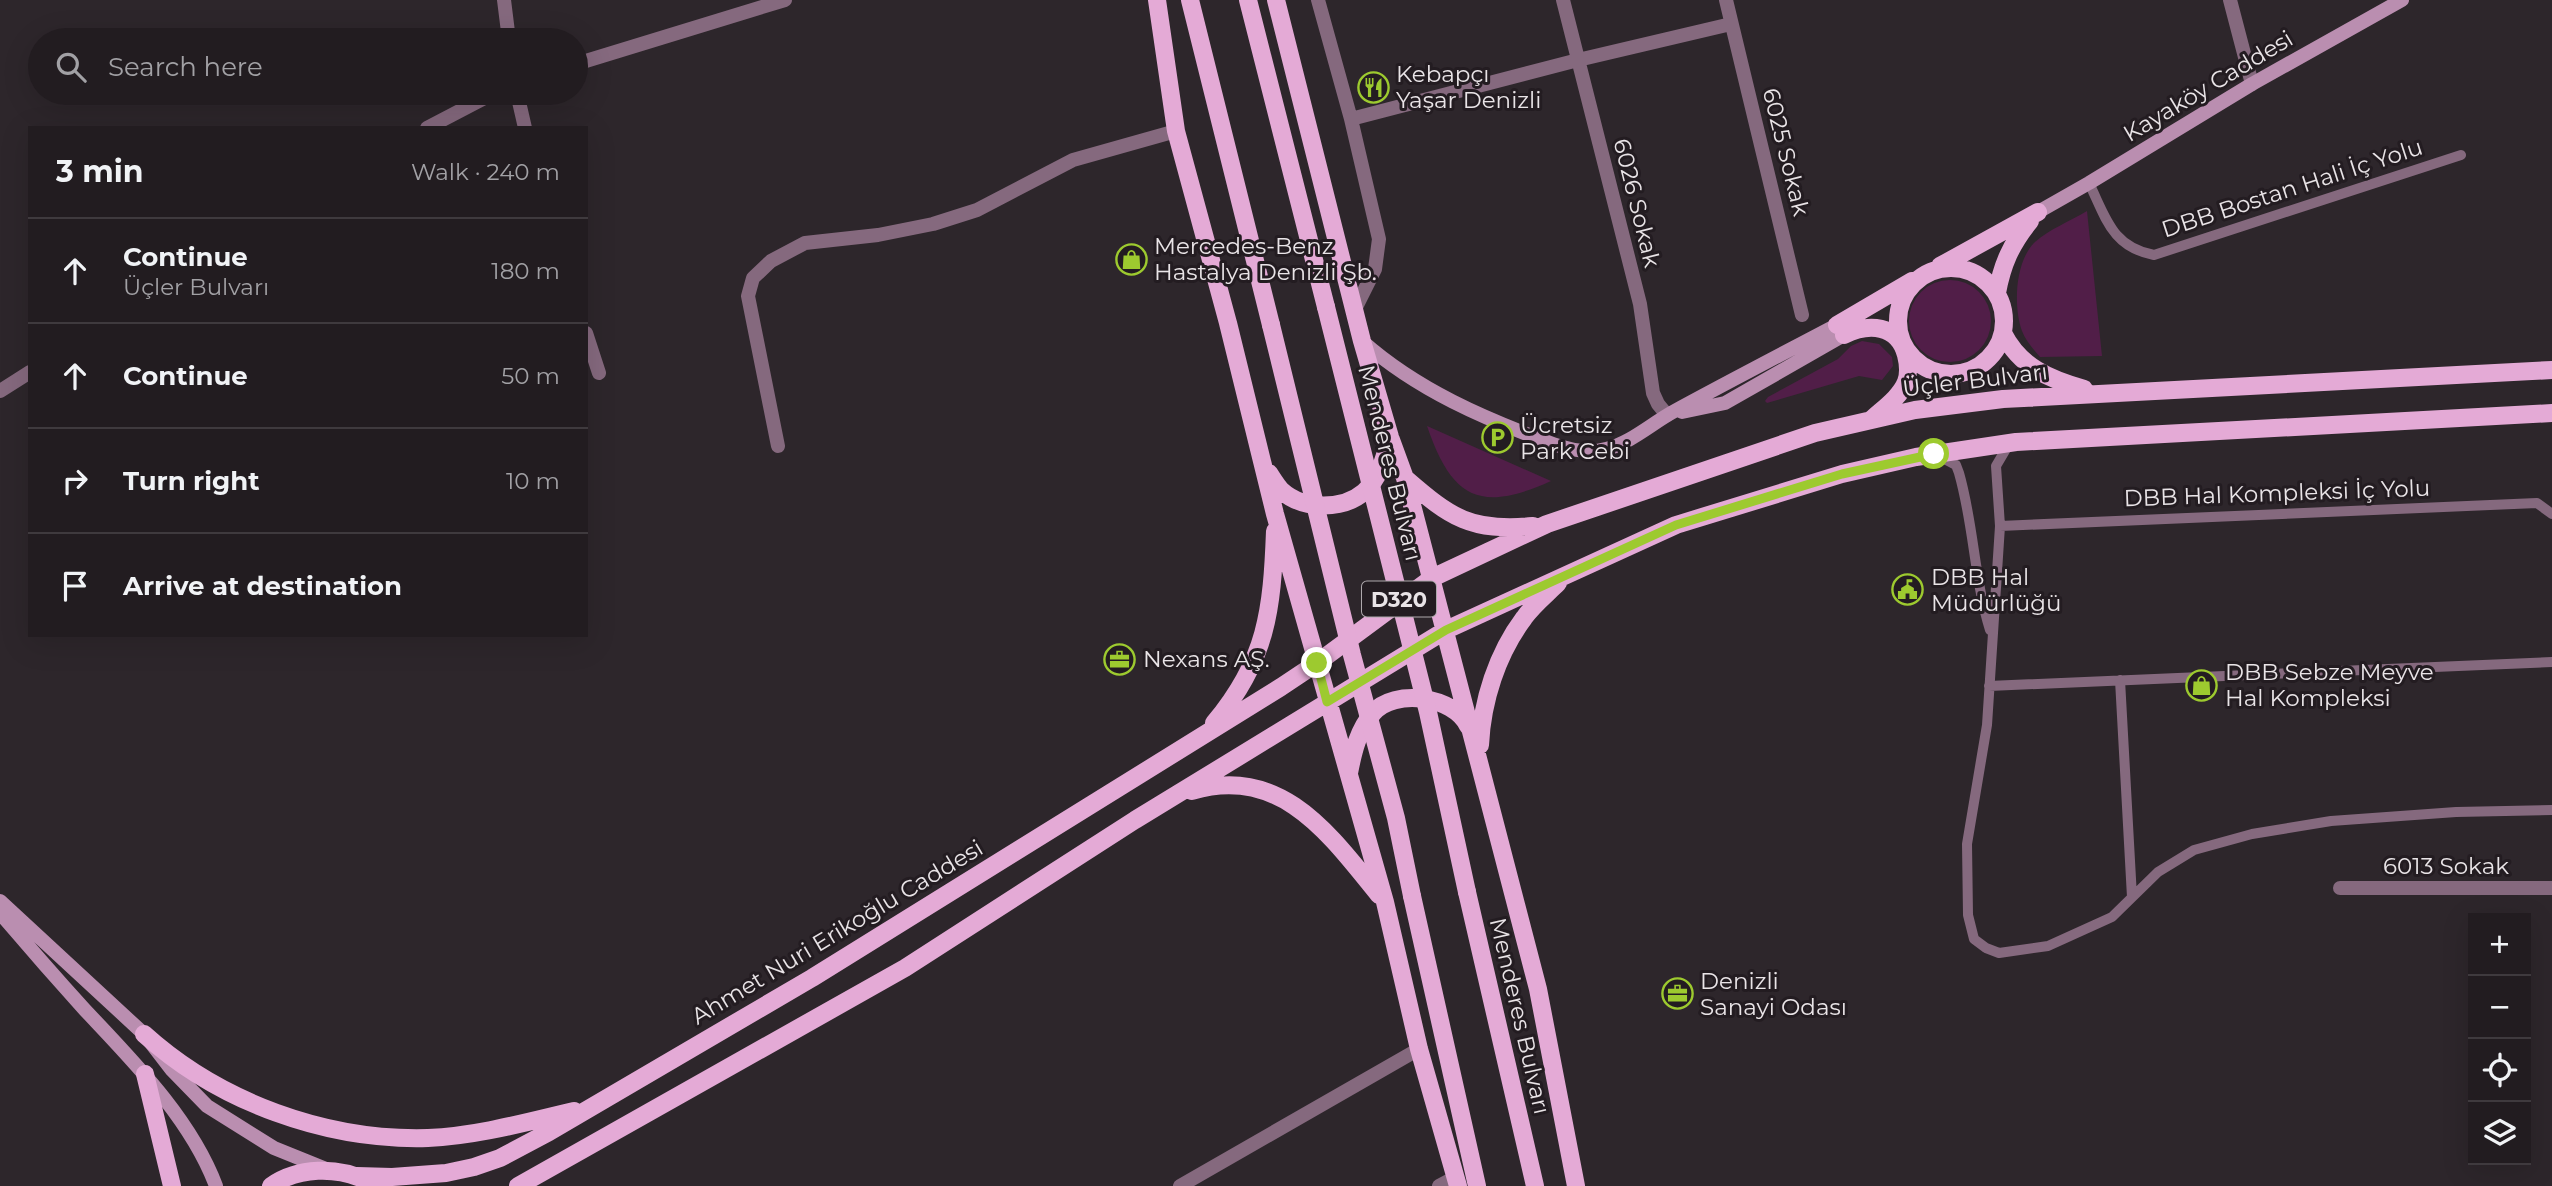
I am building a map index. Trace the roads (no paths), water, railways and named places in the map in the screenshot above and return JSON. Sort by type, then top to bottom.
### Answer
[{"type":"main road","points":[[1157,0],[1176,131],[1275,514],[1385,902],[1419,1049],[1457,1182]]},
{"type":"main road","name":"D320","points":[[1190,0],[1352,655],[1396,818],[1477,1186]]},
{"type":"main road","name":"Menderes Bulvarı","points":[[1248,0],[1427,712],[1535,1186]]},
{"type":"main road","points":[[1276,0],[1354,311],[1390,437],[1405,478],[1538,989],[1576,1186]]},
{"type":"main road","points":[[1840,330],[1928,273],[2038,212]]},
{"type":"main road","points":[[1997,293],[2006,257],[2014,241],[2038,212]]},
{"type":"main road","points":[[1872,419],[1892,401],[1907,380],[1907,360],[1897,324],[1899,305],[1907,289],[1938,268],[1955,267],[1972,271],[1986,280],[1997,293],[2003,309],[2003,333],[2009,346],[2035,371],[2064,384],[2098,393]]},
{"type":"main road","points":[[1840,330],[1863,327],[1888,330],[1901,342],[1911,358],[1926,369],[1944,374],[1963,373],[1979,367],[1992,356],[2003,333]]},
{"type":"main road","name":"Üçler Bulvarı","points":[[1317,663],[1432,578],[1547,524],[1815,433],[1872,419],[1915,410],[2003,399],[2552,370]]},
{"type":"main road","points":[[518,1186],[905,968],[1135,820],[1446,630],[1676,525],[1842,474],[1934,454],[2016,442],[2552,413]]},
{"type":"main road","points":[[1265,468],[1282,491],[1302,502],[1328,506],[1347,502],[1365,491],[1376,477],[1390,437]]},
{"type":"main road","points":[[1405,478],[1447,513],[1474,524],[1508,528],[1547,524]]},
{"type":"main road","points":[[1205,733],[1225,710],[1242,684],[1262,644],[1268,619],[1275,514]]},
{"type":"main road","points":[[1479,759],[1481,721],[1505,649],[1524,617],[1569,573]]},
{"type":"main road","name":"Ahmet Nuri Erikoğlu Caddesi","points":[[357,1176],[392,1177],[446,1173],[474,1167],[512,1152],[835,964],[1317,663]]},
{"type":"main road","points":[[1348,776],[1356,743],[1368,720],[1373,712],[1396,698],[1428,700],[1448,706],[1466,722],[1479,759]]},
{"type":"main road","points":[[1178,795],[1200,789],[1236,785],[1274,794],[1292,803],[1332,838],[1385,902]]},
{"type":"main road","points":[[144,1034],[184,1066],[227,1092],[303,1122],[364,1135],[439,1136],[515,1125],[591,1107]]},
{"type":"main road","points":[[145,1074],[172,1186]]},
{"type":"main road","points":[[271,1186],[299,1173],[327,1170],[357,1176],[377,1186]]},
{"type":"main road","points":[[528,1186],[542,1172]]},
{"type":"street","points":[[504,0],[508,28]]},
{"type":"street","points":[[588,60],[785,0]]},
{"type":"street","points":[[1147,0],[1162,24]]},
{"type":"street","points":[[1318,0],[1351,119],[1379,239],[1375,269],[1354,311]]},
{"type":"street","name":"6026 Sokak","points":[[1563,0],[1640,304],[1653,393],[1667,415]]},
{"type":"street","name":"6025 Sokak","points":[[1726,0],[1802,315]]},
{"type":"street","points":[[2230,0],[2252,84]]},
{"type":"street","name":"Kayaköy Caddesi","points":[[2038,212],[2252,84],[2402,0]]},
{"type":"street","points":[[1351,119],[1578,60],[1731,24]]},
{"type":"street","points":[[431,126],[471,105]]},
{"type":"street","points":[[520,105],[525,126]]},
{"type":"street","points":[[778,446],[748,296],[752,278],[771,261],[805,243],[889,232],[977,210],[1073,160],[1176,131]]},
{"type":"street","points":[[1362,341],[1418,384],[1517,430],[1566,448],[1594,451],[1607,449],[1636,436],[1667,415],[1725,403],[1840,330]]},
{"type":"street","points":[[588,339],[599,373]]},
{"type":"street","points":[[0,391],[28,373]]},
{"type":"street","name":"6013 Sokak","points":[[2340,888],[2552,888]]},
{"type":"street","points":[[0,901],[144,1034],[171,1069],[207,1106],[274,1148],[327,1170]]},
{"type":"street","points":[[0,913],[44,966],[145,1074],[206,1161],[216,1186]]},
{"type":"street","points":[[1180,1186],[1419,1049]]},
{"type":"street","points":[[1439,1186],[1457,1182]]},
{"type":"lane","name":"DBB Bostan Hali İç Yolu","points":[[2089,183],[2115,237],[2130,248],[2154,255],[2461,155]]},
{"type":"lane","points":[[2016,442],[2006,449],[1996,466],[2000,526],[1987,725],[1968,844],[1968,915],[1974,939],[1986,948],[1999,953],[2048,946],[2112,917],[2158,872],[2194,850],[2252,834],[2331,821],[2552,810]]},
{"type":"lane","points":[[1934,454],[1956,465],[1959,473],[1971,521],[1981,601],[1992,635]]},
{"type":"lane","name":"DBB Hal Kompleksi İç Yolu","points":[[2000,526],[2537,503],[2552,514]]},
{"type":"lane","points":[[1989,686],[2552,662]]},
{"type":"lane","points":[[2120,680],[2132,897]]},
{"type":"place","name":"Kebapçı Yaşar Denizli","points":[[1373,87]]},
{"type":"place","name":"Mercedes-Benz Hastalya Denizli Şb.","points":[[1131,259]]},
{"type":"place","name":"Ücretsiz Park Cebi","points":[[1497,438]]},
{"type":"place","name":"DBB Hal Müdürlüğü","points":[[1908,590]]},
{"type":"place","name":"Nexans AŞ.","points":[[1120,659]]},
{"type":"place","name":"DBB Sebze Meyve Hal Kompleksi","points":[[2202,685]]},
{"type":"place","name":"Denizli Sanayi Odası","points":[[1677,994]]}]
